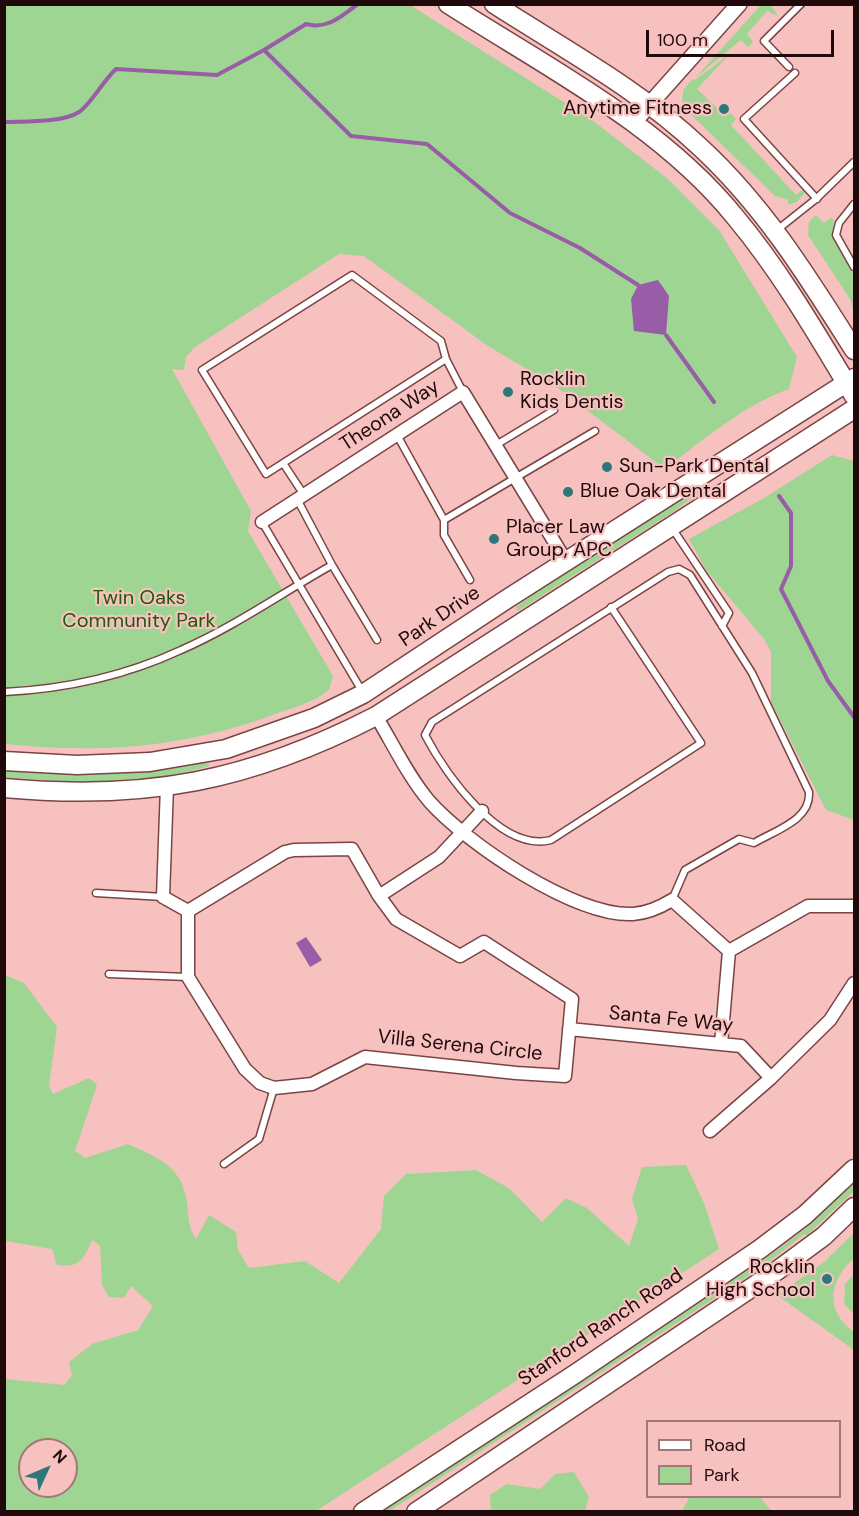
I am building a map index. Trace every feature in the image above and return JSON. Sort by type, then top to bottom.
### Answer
[{"type":"main road","points":[[448,4],[633,123],[684,164],[736,217],[779,276],[852,386]]},
{"type":"main road","points":[[494,4],[649,104],[699,146],[727,173],[777,230],[855,350]]},
{"type":"main road","name":"Park Drive","points":[[4,761],[119,765],[183,757],[226,748],[314,718],[363,694],[566,561],[852,386]]},
{"type":"main road","points":[[4,788],[102,793],[167,786],[220,777],[305,750],[376,716],[855,409]]},
{"type":"main road","points":[[376,716],[372,703],[375,697],[477,631],[507,599]]},
{"type":"main road","points":[[220,777],[233,757],[290,740],[338,719],[357,709],[363,694]]},
{"type":"main road","name":"Stanford Ranch Road","points":[[363,1512],[575,1374],[760,1249],[819,1203],[855,1169]]},
{"type":"main road","points":[[416,1512],[778,1270],[824,1236],[855,1207]]},
{"type":"street","points":[[633,123],[739,4]]},
{"type":"street","name":"Theona Way","points":[[262,522],[463,392],[566,561]]},
{"type":"street","points":[[376,716],[429,800],[461,833],[543,885],[603,909],[632,914],[654,910],[672,900],[729,951]]},
{"type":"street","points":[[167,786],[163,897],[188,911],[188,977],[245,1069],[260,1083],[274,1088]]},
{"type":"street","points":[[379,896],[439,857],[482,811]]},
{"type":"street","name":"Villa Serena Circle","points":[[188,911],[285,852],[352,849],[379,896],[396,919],[460,956],[484,942],[572,999],[565,1076],[365,1057],[312,1084],[274,1088]]},
{"type":"street","points":[[729,951],[808,906],[855,906]]},
{"type":"street","points":[[721,1044],[729,951]]},
{"type":"street","points":[[710,1131],[771,1078],[830,1020],[855,983]]},
{"type":"street","name":"Santa Fe Way","points":[[569,1029],[741,1046],[771,1078]]},
{"type":"lane","points":[[789,67],[764,41],[801,4]]},
{"type":"lane","points":[[795,73],[744,119],[817,199]]},
{"type":"lane","points":[[777,230],[817,199],[855,162]]},
{"type":"lane","points":[[855,204],[839,223],[836,235],[855,267]]},
{"type":"lane","points":[[446,359],[266,474],[202,370],[352,275],[441,340],[446,359],[463,392]]},
{"type":"lane","points":[[495,445],[554,410]]},
{"type":"lane","points":[[444,520],[595,430]]},
{"type":"lane","points":[[397,434],[444,520],[444,535],[470,580]]},
{"type":"lane","points":[[283,463],[333,565],[377,640]]},
{"type":"lane","points":[[262,522],[363,694]]},
{"type":"lane","points":[[672,527],[729,614],[722,626]]},
{"type":"lane","points":[[4,692],[57,688],[149,663],[223,629],[333,565]]},
{"type":"lane","points":[[611,607],[701,743],[551,840],[541,843],[530,841],[504,829],[482,811],[460,790],[441,765],[425,735],[432,722],[611,607],[668,572],[679,569],[690,575],[752,673],[809,792],[810,804],[805,813],[754,843],[739,839],[685,870],[672,900]]},
{"type":"lane","points":[[96,893],[163,897]]},
{"type":"lane","points":[[108,974],[188,977]]},
{"type":"lane","points":[[224,1164],[259,1139],[274,1088]]},
{"type":"green space","name":"Twin Oaks Community Park","points":[[5,5],[410,5],[592,120],[668,179],[719,230],[797,357],[789,389],[740,414],[665,469],[555,386],[488,346],[364,256],[339,254],[195,347],[186,357],[184,370],[172,369],[251,511],[248,531],[333,676],[329,690],[303,704],[241,725],[175,741],[108,748],[5,744]]},
{"type":"green space","points":[[761,5],[774,5],[772,7],[778,16],[767,11],[747,34],[753,42],[748,47],[741,40],[695,78]]},
{"type":"green space","points":[[731,53],[697,89],[719,110],[724,106],[736,119],[731,125],[796,195],[802,190],[806,191],[797,202],[788,205],[788,200],[775,196],[682,106],[683,90],[693,79],[695,80]]},
{"type":"green space","points":[[816,215],[824,223],[831,218],[834,220],[836,242],[855,277],[854,312],[850,299],[808,235],[809,222]]},
{"type":"green space","points":[[832,455],[854,461],[854,820],[826,810],[771,702],[771,652],[764,639],[706,570],[689,539],[764,498]]},
{"type":"green space","points":[[698,486],[702,490],[676,510],[518,611],[516,607],[545,585]]},
{"type":"green space","points":[[208,761],[209,766],[133,780],[56,781],[5,777],[4,769],[56,773],[107,772],[157,769]]},
{"type":"green space","points":[[5,975],[24,983],[57,1027],[49,1086],[53,1094],[89,1078],[97,1085],[75,1151],[85,1158],[128,1144],[159,1159],[174,1172],[185,1191],[190,1227],[196,1239],[209,1215],[236,1232],[238,1250],[249,1268],[305,1261],[339,1283],[381,1229],[384,1196],[406,1174],[476,1170],[509,1188],[542,1222],[566,1198],[587,1208],[629,1246],[638,1219],[632,1199],[642,1167],[686,1165],[704,1203],[719,1249],[316,1511],[5,1511],[5,1379],[64,1385],[72,1376],[69,1362],[92,1344],[138,1330],[153,1306],[131,1286],[124,1298],[109,1297],[102,1285],[100,1246],[92,1240],[80,1261],[71,1265],[57,1265],[52,1249],[5,1241]]},
{"type":"green space","points":[[854,1183],[854,1191],[807,1235],[804,1234],[765,1265],[390,1511],[381,1512],[772,1254],[805,1229]]},
{"type":"green space","name":"Rocklin High School","points":[[854,1233],[854,1258],[839,1276],[833,1295],[838,1314],[854,1332],[854,1350],[777,1295],[823,1263]]},
{"type":"green space","points":[[854,1274],[854,1314],[844,1304],[845,1284]]},
{"type":"green space","points":[[574,1472],[589,1497],[585,1511],[491,1511],[490,1495],[507,1484],[540,1489],[555,1474]]},
{"type":"green space","points":[[689,1498],[763,1498],[772,1511],[682,1511]]},
{"type":"shaded area","points":[[658,280],[669,296],[666,335],[634,331],[631,299],[638,285]]},
{"type":"shaded area","points":[[306,937],[322,960],[310,967],[296,943]]},
{"type":"waterway","points":[[264,50],[306,24],[327,23],[358,4]]},
{"type":"waterway","points":[[4,122],[43,121],[72,116],[84,108],[116,69],[217,75],[264,50],[351,136],[427,144],[510,213],[580,248],[638,285]]},
{"type":"waterway","points":[[666,335],[714,402]]},
{"type":"waterway","points":[[779,496],[791,513],[791,566],[781,589],[828,681],[854,717]]},
{"type":"place","name":"Anytime Fitness","points":[[724,109]]},
{"type":"place","name":"Rocklin Kids Dentis","points":[[508,392]]},
{"type":"place","name":"Sun-Park Dental","points":[[607,467]]},
{"type":"place","name":"Blue Oak Dental","points":[[568,492]]},
{"type":"place","name":"Placer Law Group, APC","points":[[494,539]]},
{"type":"place","name":"Rocklin High School","points":[[827,1279]]}]
